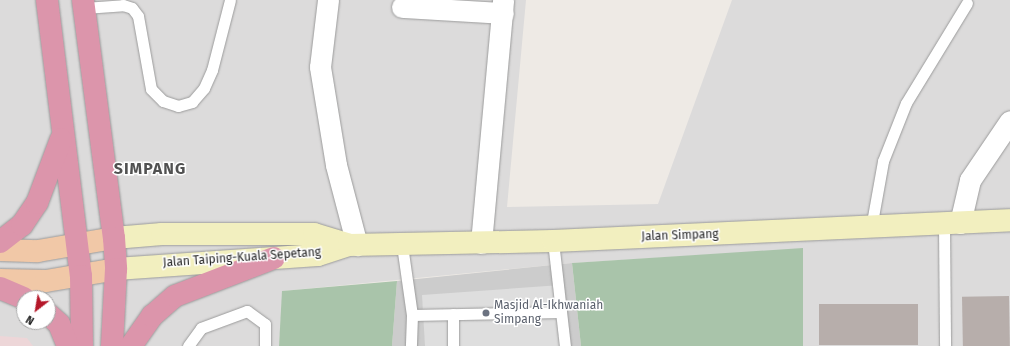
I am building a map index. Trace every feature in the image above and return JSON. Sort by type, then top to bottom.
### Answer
[{"type":"highway","points":[[47,0],[81,276],[82,346]]},
{"type":"highway","points":[[83,4],[114,238],[116,269],[112,346]]},
{"type":"highway","points":[[0,242],[22,225],[37,203],[63,132]]},
{"type":"highway","points":[[131,346],[152,316],[175,296],[274,258]]},
{"type":"highway","points":[[0,288],[16,295]]},
{"type":"highway","points":[[56,321],[59,324],[68,346]]},
{"type":"main road","name":"Jalan Simpang","points":[[353,245],[553,241],[872,228],[1010,220]]},
{"type":"main road","name":"Jalan Taiping-Kuala Sepetang","points":[[0,250],[38,251],[114,238],[162,234],[314,234],[353,245]]},
{"type":"main road","name":"Jalan Taiping-Kuala Sepetang","points":[[0,280],[46,281],[116,269],[318,255],[353,245]]},
{"type":"street","points":[[328,0],[320,67],[336,165],[353,245]]},
{"type":"street","points":[[402,7],[503,7],[481,243]]},
{"type":"street","points":[[952,224],[970,180],[1010,121]]},
{"type":"lane","points":[[83,4],[123,5],[132,8],[138,16],[151,89],[163,101],[178,106],[192,102],[204,88],[212,70],[230,0]]},
{"type":"lane","points":[[872,228],[884,162],[906,103],[967,3]]},
{"type":"lane","points":[[945,346],[952,224]]},
{"type":"lane","points":[[553,241],[565,346]]},
{"type":"lane","points":[[402,244],[412,315],[411,346]]},
{"type":"lane","points":[[188,346],[201,328],[247,311],[265,324],[265,346]]},
{"type":"lane","points":[[412,315],[561,312]]},
{"type":"lane","points":[[453,314],[453,346]]},
{"type":"shaded area","points":[[0,0],[526,0],[507,207],[658,204],[732,0],[1010,0],[1010,346],[803,346],[803,249],[572,263],[283,291],[279,346],[0,346]]},
{"type":"shaded area","name":"Masjid Al-Ikhwaniah Simpang","points":[[572,263],[581,346],[392,346],[397,281]]},
{"type":"shaded area","points":[[561,285],[566,346],[425,346],[422,295]]},
{"type":"shaded area","points":[[0,336],[27,338],[33,346],[0,346]]},
{"type":"green space","points":[[803,248],[803,346],[581,346],[572,263]]},
{"type":"green space","points":[[397,281],[392,346],[279,346],[282,291]]},
{"type":"building","points":[[1009,296],[1010,346],[963,346],[962,297]]},
{"type":"building","points":[[819,304],[918,304],[918,345],[819,345]]},
{"type":"place","name":"Masjid Al-Ikhwaniah Simpang","points":[[486,313]]},
{"type":"district","name":"SIMPANG","points":[[150,169]]}]
